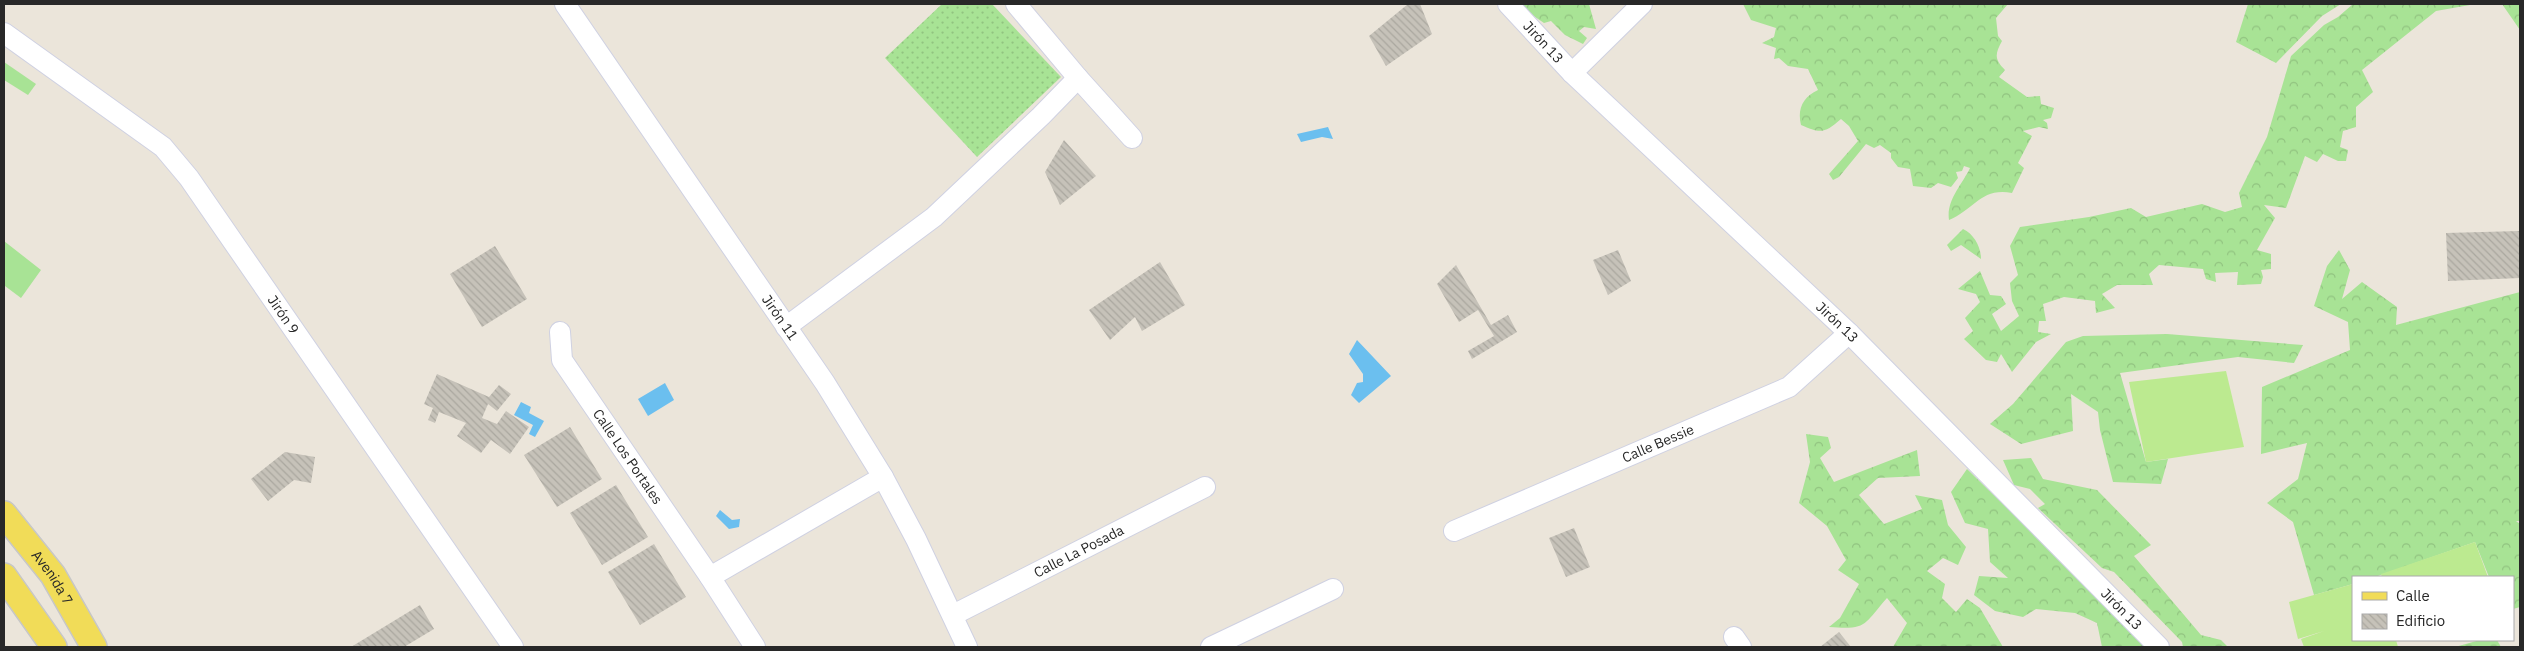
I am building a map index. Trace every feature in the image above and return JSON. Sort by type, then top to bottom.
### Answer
[{"type":"main road","name":"Avenida 7","points":[[4,514],[53,575],[94,647]]},
{"type":"main road","points":[[4,576],[54,647]]},
{"type":"street","name":"Jirón 11","points":[[565,4],[824,383],[882,477],[953,615],[967,647]]},
{"type":"street","points":[[1016,4],[1078,78],[1132,138]]},
{"type":"street","name":"Jirón 13","points":[[1508,4],[1572,73],[1849,333],[2159,647]]},
{"type":"street","points":[[1572,73],[1642,4]]},
{"type":"street","name":"Jirón 9","points":[[4,33],[163,147],[189,178],[513,647]]},
{"type":"street","points":[[786,327],[934,217],[1041,116],[1078,78]]},
{"type":"street","name":"Calle Los Portales","points":[[560,332],[562,360],[710,577],[754,647]]},
{"type":"street","name":"Calle Bessie","points":[[1454,531],[1789,387],[1849,333]]},
{"type":"street","points":[[710,577],[882,477]]},
{"type":"street","name":"Calle La Posada","points":[[953,615],[1205,488]]},
{"type":"street","points":[[1211,647],[1334,589]]},
{"type":"green space","points":[[942,4],[992,4],[1061,77],[977,157],[885,58]]},
{"type":"green space","points":[[1516,4],[1589,4],[1596,29],[1584,27],[1579,31],[1587,38],[1583,44],[1565,35],[1551,21],[1544,23]]},
{"type":"green space","points":[[1743,4],[2008,4],[1996,18],[1998,36],[2002,41],[1998,49],[1997,59],[2005,70],[1999,77],[2027,97],[2040,96],[2041,104],[2054,108],[2051,118],[2043,120],[2047,123],[2048,129],[2039,127],[2023,131],[2032,136],[2018,163],[2024,168],[2012,193],[2001,192],[1985,196],[1958,216],[1949,220],[1952,199],[1970,168],[1964,166],[1962,171],[1956,172],[1958,178],[1951,187],[1938,183],[1931,188],[1913,186],[1910,169],[1898,167],[1891,158],[1891,153],[1880,145],[1874,148],[1866,144],[1839,177],[1833,180],[1829,174],[1858,141],[1849,126],[1841,119],[1822,131],[1813,130],[1801,125],[1800,114],[1802,104],[1808,96],[1818,90],[1808,69],[1788,66],[1779,58],[1774,59],[1776,48],[1762,43],[1774,37],[1776,28],[1751,20]]},
{"type":"green space","points":[[2248,4],[2341,4],[2322,16],[2276,63],[2236,42]]},
{"type":"green space","points":[[2353,4],[2502,4],[2470,5],[2436,11],[2362,70],[2373,92],[2356,107],[2356,127],[2343,131],[2340,147],[2348,150],[2346,161],[2338,161],[2323,154],[2317,162],[2305,156],[2286,208],[2264,205],[2275,218],[2257,250],[2271,254],[2271,269],[2261,270],[2263,277],[2261,284],[2237,285],[2238,272],[2215,273],[2216,282],[2206,279],[2203,269],[2159,265],[2149,274],[2153,285],[2117,285],[2102,294],[2115,308],[2096,313],[2095,301],[2064,297],[2043,304],[2046,321],[2039,321],[2038,332],[2051,334],[2036,342],[2012,372],[2001,354],[1997,362],[1986,360],[1964,339],[1973,331],[1965,318],[1980,302],[1976,294],[1958,289],[1980,271],[1990,295],[2001,296],[2006,304],[1992,314],[2001,331],[2019,316],[2012,301],[2010,283],[2018,275],[2010,246],[2020,227],[2089,217],[2131,208],[2146,217],[2202,204],[2225,212],[2242,207],[2239,193],[2267,137],[2291,56],[2324,25],[2338,17]]},
{"type":"green space","points":[[2502,4],[2520,4],[2520,30]]},
{"type":"green space","points":[[4,62],[36,84],[28,95],[4,80]]},
{"type":"green space","points":[[1963,229],[1976,241],[1981,259],[1961,245],[1951,251],[1947,245]]},
{"type":"green space","points":[[4,241],[41,270],[21,298],[5,286],[4,288]]},
{"type":"green space","points":[[2339,250],[2350,270],[2342,299],[2362,282],[2397,307],[2396,325],[2520,292],[2520,521],[2516,521],[2520,524],[2520,607],[2514,609],[2514,576],[2489,576],[2475,542],[2378,576],[2352,576],[2352,584],[2314,595],[2293,522],[2267,503],[2298,479],[2307,443],[2261,454],[2262,387],[2350,350],[2348,322],[2314,306],[2327,266]]},
{"type":"green space","points":[[2167,334],[2303,345],[2294,363],[2238,357],[2120,373],[2146,462],[2168,459],[2161,484],[2113,482],[2100,430],[2098,412],[2071,394],[2073,431],[2021,444],[1990,424],[2013,404],[2066,342],[2083,336]]},
{"type":"green space","points":[[2226,371],[2244,447],[2146,462],[2129,382]]},
{"type":"green space","points":[[1806,434],[1828,437],[1831,448],[1820,458],[1834,482],[1917,450],[1920,476],[1878,478],[1859,495],[1884,524],[1922,509],[1915,495],[1942,500],[1948,525],[1966,547],[1958,565],[1943,558],[1927,571],[1945,584],[1942,598],[1956,612],[1967,599],[1980,608],[2003,647],[1893,647],[1907,623],[1887,598],[1864,624],[1851,628],[1829,627],[1840,618],[1859,584],[1838,570],[1846,560],[1827,526],[1799,503],[1810,462]]},
{"type":"green space","points":[[2031,458],[2043,479],[2097,490],[2151,545],[2134,556],[2201,635],[2221,640],[2228,647],[2183,647],[2182,642],[2114,572],[2102,568],[2038,508],[2045,504],[2030,489],[2014,485],[2003,460]]},
{"type":"green space","points":[[1967,469],[2149,647],[2102,647],[2097,623],[2075,613],[2036,609],[2023,617],[1995,611],[1974,595],[1979,576],[2008,578],[1990,562],[1988,529],[1965,523],[1951,492]]},
{"type":"green space","points":[[2475,542],[2488,576],[2382,576],[2381,574]]},
{"type":"green space","points":[[2352,584],[2352,641],[2396,641],[2398,647],[2304,647],[2301,639],[2324,631],[2298,639],[2289,602]]},
{"type":"green space","points":[[2476,641],[2498,641],[2501,647],[2455,647]]},
{"type":"water","points":[[1328,127],[1333,139],[1322,137],[1301,142],[1297,134]]},
{"type":"water","points":[[1357,340],[1391,376],[1359,403],[1351,395],[1357,383],[1363,382],[1363,374],[1349,354]]},
{"type":"water","points":[[665,383],[674,400],[648,416],[638,399]]},
{"type":"water","points":[[521,402],[531,407],[529,413],[544,421],[535,437],[529,434],[533,425],[514,415]]},
{"type":"water","points":[[720,510],[732,520],[740,519],[739,527],[729,529],[716,516]]},
{"type":"building","points":[[1408,4],[1420,4],[1432,34],[1386,66],[1369,36]]},
{"type":"building","points":[[1064,140],[1096,176],[1060,205],[1045,172]]},
{"type":"building","points":[[2519,231],[2520,278],[2448,281],[2446,233]]},
{"type":"building","points":[[495,246],[527,299],[482,327],[450,274]]},
{"type":"building","points":[[1618,250],[1631,281],[1608,295],[1593,260]]},
{"type":"building","points":[[1160,262],[1185,305],[1142,331],[1135,317],[1110,340],[1089,310]]},
{"type":"building","points":[[1456,265],[1491,325],[1508,315],[1517,332],[1472,359],[1468,351],[1494,336],[1478,310],[1459,322],[1437,284]]},
{"type":"building","points":[[437,374],[489,397],[499,385],[511,394],[497,411],[488,404],[482,418],[497,424],[506,411],[529,427],[510,454],[491,440],[481,453],[457,436],[466,423],[439,412],[435,423],[428,420],[433,408],[424,404]]},
{"type":"building","points":[[570,427],[602,479],[557,507],[524,455]]},
{"type":"building","points":[[285,452],[315,457],[311,483],[294,480],[268,501],[251,479]]},
{"type":"building","points":[[616,485],[648,537],[602,565],[570,513]]},
{"type":"building","points":[[1574,528],[1590,567],[1566,577],[1549,538]]},
{"type":"building","points":[[654,544],[686,597],[640,625],[608,572]]},
{"type":"building","points":[[420,605],[434,629],[404,647],[351,647]]},
{"type":"building","points":[[1839,632],[1851,647],[1820,647]]}]
